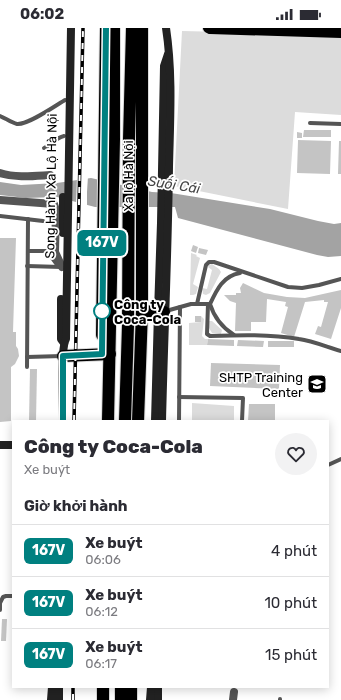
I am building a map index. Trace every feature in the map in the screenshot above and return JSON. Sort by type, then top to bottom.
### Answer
[{"type":"highway","name":"Xa lộ Hà Nội","points":[[106,28],[109,139]]},
{"type":"highway","name":"Xa lộ Hà Nội","points":[[108,420],[106,354],[107,230],[114,28]]},
{"type":"highway","name":"Xa lộ Hà Nội","points":[[125,420],[132,28]]},
{"type":"highway","name":"Xa lộ Hà Nội","points":[[138,420],[142,311],[142,28]]},
{"type":"highway","points":[[131,62],[142,42]]},
{"type":"highway","points":[[142,311],[161,312]]},
{"type":"highway","name":"Xa lộ Hà Nội","points":[[100,420],[106,354]]},
{"type":"highway","points":[[63,356],[106,354]]},
{"type":"highway","points":[[96,688],[96,700]]},
{"type":"highway","points":[[103,688],[103,700]]},
{"type":"highway","points":[[121,700],[122,688]]},
{"type":"highway","points":[[131,688],[131,700]]},
{"type":"main road","name":"Song Hành Xa Lộ Hà Nội","points":[[66,28],[64,136],[67,145]]},
{"type":"main road","name":"Song Hành Xa Lộ Hà Nội","points":[[63,420],[63,356],[64,343],[66,339],[67,145],[71,28]]},
{"type":"main road","points":[[155,420],[165,223],[166,138],[170,66],[166,28]]},
{"type":"main road","points":[[208,28],[341,33]]},
{"type":"main road","points":[[319,28],[341,29]]},
{"type":"main road","name":"Song Hành Xa Lộ Hà Nội","points":[[64,343],[60,339],[61,267],[66,220]]},
{"type":"main road","points":[[161,312],[162,420]]},
{"type":"main road","points":[[0,445],[12,445]]},
{"type":"main road","points":[[51,700],[52,688]]},
{"type":"main road","points":[[59,688],[59,700]]},
{"type":"main road","points":[[150,700],[151,688]]},
{"type":"main road","points":[[158,688],[158,700]]},
{"type":"street","points":[[0,173],[10,176],[50,175]]},
{"type":"street","points":[[0,200],[54,204],[56,210],[55,252],[61,267]]},
{"type":"lane","points":[[0,116],[17,124],[26,122],[65,100]]},
{"type":"lane","points":[[310,123],[341,124]]},
{"type":"lane","points":[[44,148],[57,138],[64,136]]},
{"type":"lane","points":[[0,216],[43,220]]},
{"type":"lane","points":[[27,367],[28,219]]},
{"type":"lane","points":[[28,250],[47,251],[61,267]]},
{"type":"lane","points":[[197,304],[206,265],[210,262],[214,262],[241,273],[288,287],[302,288],[341,279]]},
{"type":"lane","points":[[27,266],[61,267]]},
{"type":"lane","points":[[241,273],[230,275],[224,280],[209,304],[207,334],[210,336],[234,335],[288,337],[301,339],[341,351]]},
{"type":"lane","points":[[161,312],[191,304],[209,304]]},
{"type":"lane","points":[[209,304],[218,321],[228,332],[234,335]]},
{"type":"lane","points":[[179,420],[180,307]]},
{"type":"lane","points":[[27,357],[63,356]]},
{"type":"lane","points":[[179,397],[243,398],[242,420]]},
{"type":"lane","points":[[329,465],[341,459]]},
{"type":"lane","points":[[0,610],[0,603],[3,598],[6,596],[12,596]]},
{"type":"shaded area","points":[[182,31],[341,35],[341,115],[295,112],[288,209],[174,186]]},
{"type":"shaded area","points":[[91,178],[152,192],[171,193],[270,209],[318,221],[334,224],[341,223],[341,256],[328,257],[317,255],[178,218],[175,207],[95,207],[57,197],[26,198],[0,195],[0,182],[21,185],[57,183]]},
{"type":"shaded area","points":[[191,253],[200,258],[193,284],[198,287],[196,294],[193,295],[190,295]]},
{"type":"shaded area","points":[[212,264],[221,272],[210,293],[206,295],[203,294],[202,288],[207,289],[212,270],[208,267]]},
{"type":"shaded area","points":[[201,316],[204,319],[202,336],[205,339],[208,339],[207,345],[189,345],[189,323],[201,322]]},
{"type":"shaded area","points":[[209,321],[212,321],[222,330],[221,334],[212,333],[209,328]]},
{"type":"shaded area","points":[[192,403],[234,406],[234,420],[192,420]]},
{"type":"pier","points":[[88,176],[87,207],[76,204],[77,178]]},
{"type":"building","points":[[304,130],[331,130],[331,137],[303,137]]},
{"type":"building","points":[[297,132],[302,133],[302,138],[297,138]]},
{"type":"building","points":[[298,140],[331,141],[330,174],[297,173]]},
{"type":"building","points":[[339,141],[341,141],[341,174],[338,174]]},
{"type":"building","points":[[0,238],[16,238],[13,332],[16,332],[16,346],[19,356],[15,364],[11,367],[11,421],[0,422]]},
{"type":"building","points":[[193,245],[198,247],[196,253],[191,251]]},
{"type":"building","points":[[199,248],[208,250],[206,255],[198,253]]},
{"type":"building","points":[[243,283],[264,293],[287,297],[305,298],[341,290],[341,308],[331,339],[315,334],[318,326],[321,327],[328,302],[324,302],[324,300],[305,302],[294,337],[281,333],[288,307],[285,306],[286,302],[267,299],[266,322],[251,322],[251,331],[235,331],[236,303],[230,301],[224,295],[236,295],[236,293],[241,293],[240,288]]},
{"type":"building","points":[[195,316],[201,316],[201,322],[195,322]]},
{"type":"building","points":[[208,339],[234,340],[234,346],[207,345]]},
{"type":"building","points":[[238,340],[264,341],[263,347],[237,346]]},
{"type":"building","points":[[268,341],[294,341],[294,347],[268,347]]},
{"type":"building","points":[[211,363],[280,365],[279,389],[210,386]]},
{"type":"building","points":[[30,369],[37,369],[36,420],[29,420]]},
{"type":"building","points":[[249,404],[275,404],[275,420],[248,420]]},
{"type":"building","points":[[2,619],[7,619],[6,641],[1,641]]},
{"type":"railway","points":[[74,420],[83,28]]},
{"type":"railway","points":[[73,688],[73,700]]},
{"type":"bus line","name":"167V","points":[[63,420],[63,356],[102,354],[102,230],[106,28]]},
{"type":"place","name":"Công ty Coca-Cola","points":[[102,311]]},
{"type":"place","name":"SHTP Training Center","points":[[317,384]]},
{"type":"water label","name":"Suối Cái","points":[[174,185]]}]
